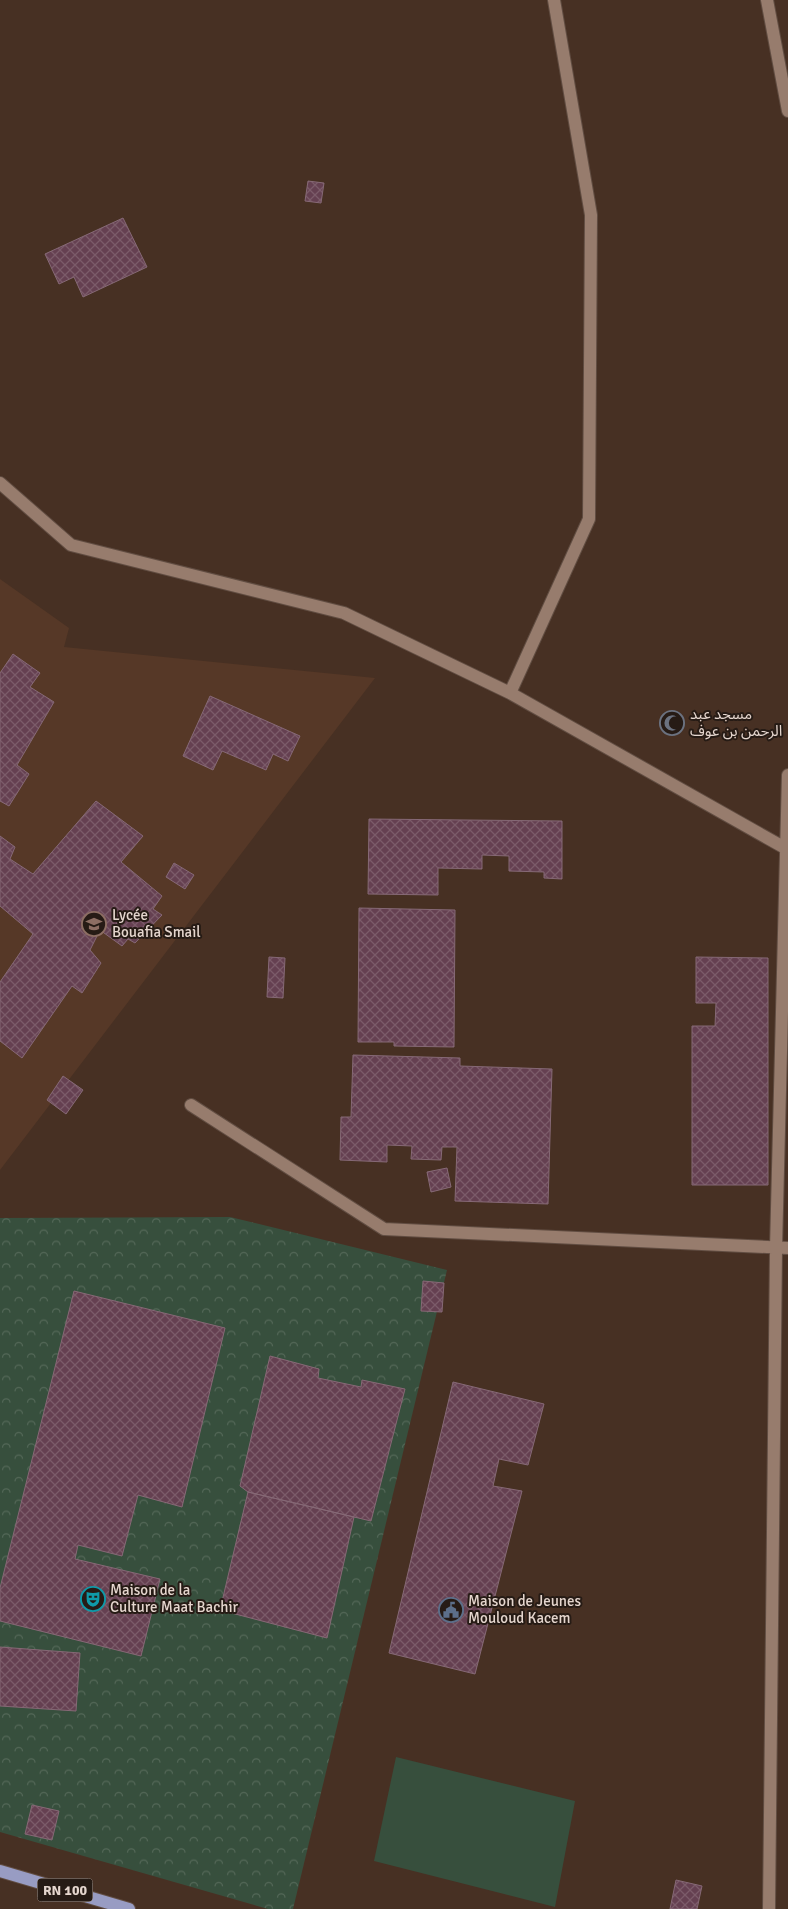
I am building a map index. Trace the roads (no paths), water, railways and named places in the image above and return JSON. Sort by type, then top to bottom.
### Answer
[{"type":"main road","name":"RN 100","points":[[0,1871],[129,1909]]},
{"type":"street","points":[[510,693],[589,519],[591,215],[554,0]]},
{"type":"street","points":[[767,0],[788,111]]},
{"type":"street","points":[[0,483],[71,545],[344,613],[510,693],[787,847]]},
{"type":"street","points":[[769,1909],[782,1248],[788,775]]},
{"type":"street","points":[[191,1105],[384,1229],[782,1248]]},
{"type":"place","name":"مسجد عبد الرحمن بن عوف","points":[[672,723]]},
{"type":"place","name":"Lycée Bouafia Smail","points":[[94,924]]},
{"type":"place","name":"Maison de la Culture Maat Bachir","points":[[93,1599]]},
{"type":"place","name":"Maison de Jeunes Mouloud Kacem","points":[[451,1610]]}]
